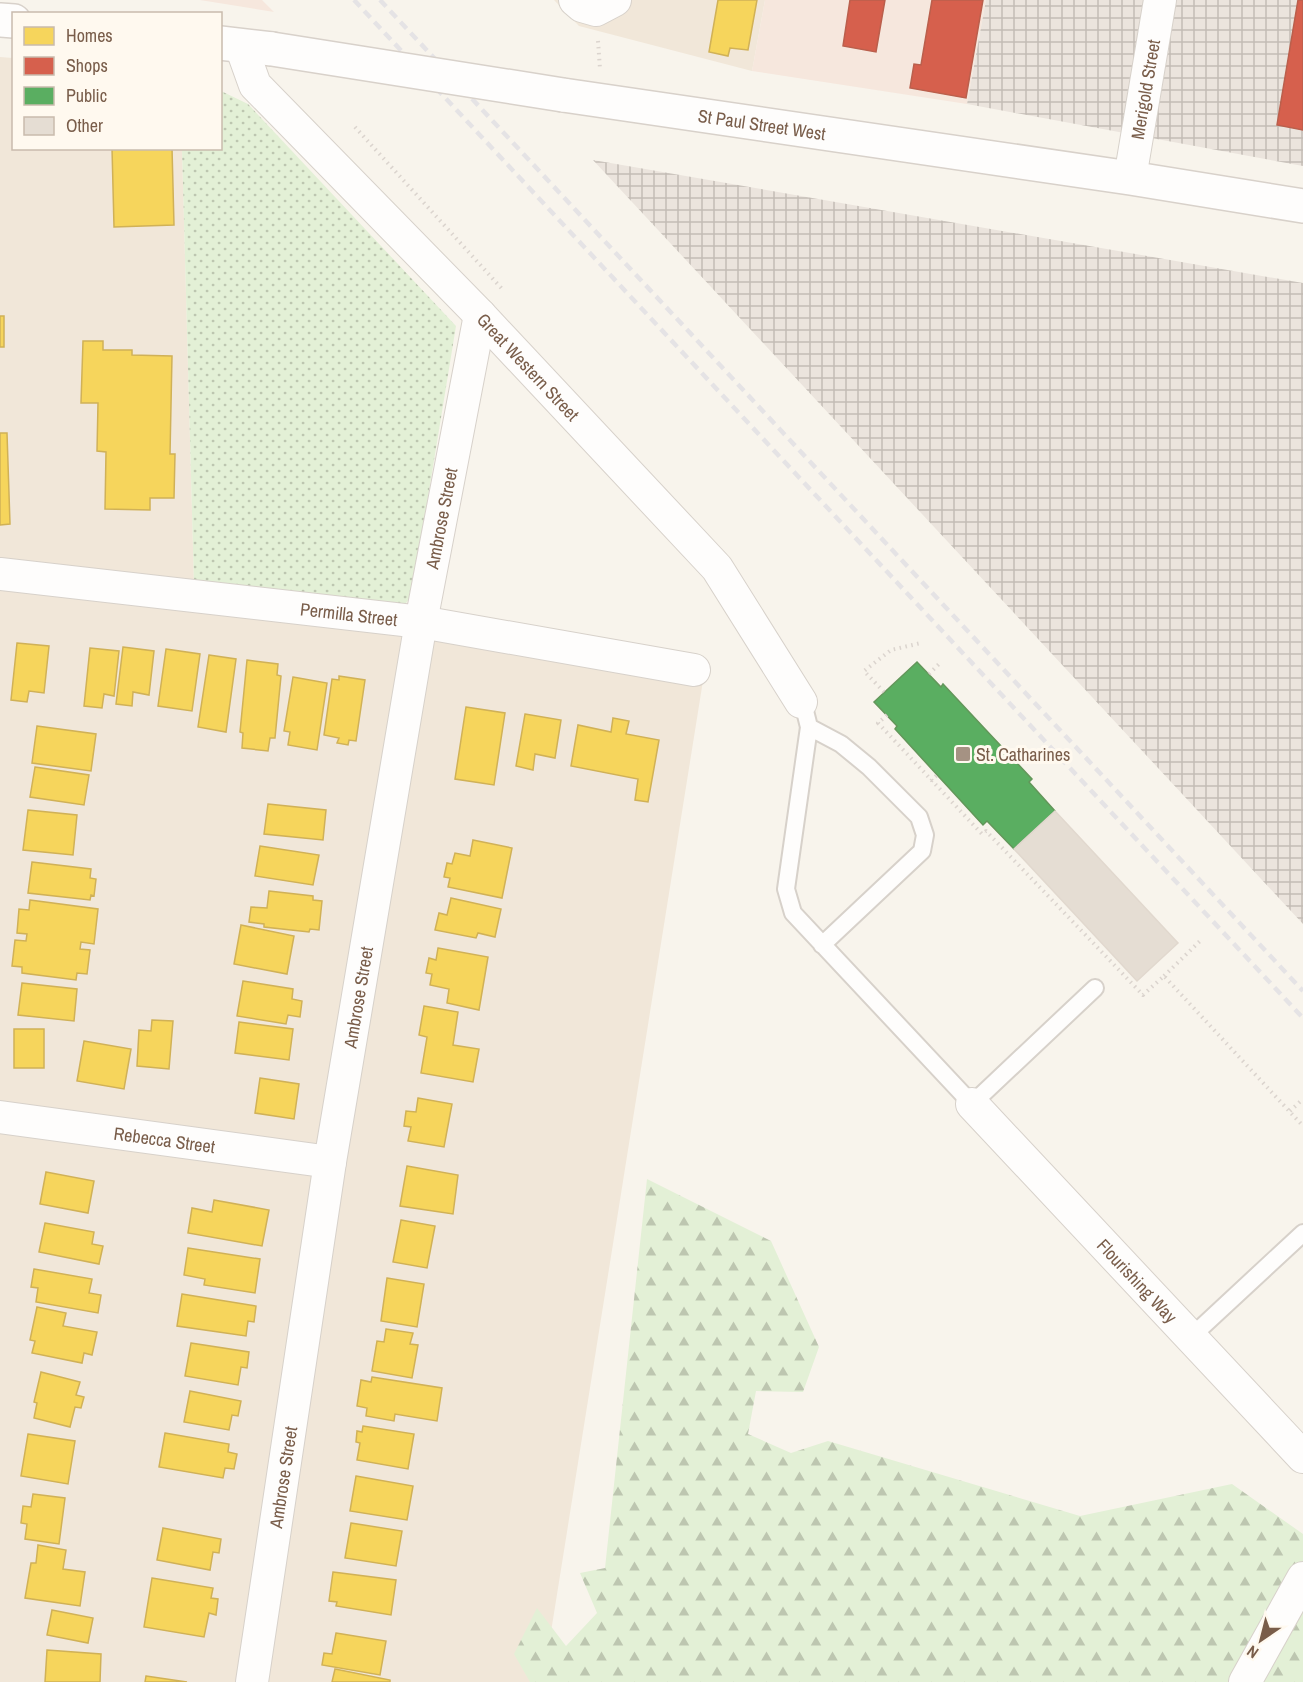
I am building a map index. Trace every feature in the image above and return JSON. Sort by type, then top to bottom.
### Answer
[{"type":"main road","name":"St Paul Street West","points":[[244,46],[1130,178],[1303,206]]},
{"type":"street","name":"Merigold Street","points":[[1130,178],[1160,0]]},
{"type":"street","name":"Great Western Street","points":[[244,46],[255,86],[480,315],[717,568],[805,714]]},
{"type":"street","name":"Ambrose Street","points":[[252,1682],[330,1162],[421,622],[480,315]]},
{"type":"street","name":"Permilla Street","points":[[0,574],[421,622],[694,670]]},
{"type":"street","name":"Flourishing Way","points":[[972,1104],[1303,1457]]},
{"type":"street","name":"Rebecca Street","points":[[0,1117],[330,1162]]},
{"type":"street","points":[[1245,1682],[1303,1578]]},
{"type":"lane","points":[[805,714],[786,889],[793,913],[972,1104],[1095,988]]},
{"type":"lane","points":[[805,714],[869,767],[919,817],[925,835],[922,851],[822,945]]},
{"type":"lane","points":[[1191,1337],[1303,1233]]},
{"type":"path","points":[[595,3],[603,101]]},
{"type":"path","points":[[884,692],[864,671],[891,650],[921,643]]},
{"type":"path","points":[[929,674],[940,663]]},
{"type":"path","points":[[886,715],[878,723],[931,781],[982,834],[986,831],[1143,995],[1200,941]]},
{"type":"path","points":[[931,781],[937,775]]},
{"type":"path","points":[[1164,976],[1303,1126]]},
{"type":"path","points":[[1290,1111],[1303,1099]]},
{"type":"shaded area","points":[[200,0],[262,0],[274,12]]},
{"type":"shaded area","points":[[554,0],[765,0],[752,71],[579,26]]},
{"type":"shaded area","points":[[765,0],[986,0],[967,104],[752,71]]},
{"type":"shaded area","points":[[986,0],[1303,0],[1303,166],[967,104]]},
{"type":"shaded area","points":[[0,57],[12,58],[12,150],[182,150],[194,584],[705,668],[543,1682],[0,1682]]},
{"type":"shaded area","points":[[593,160],[1303,283],[1303,924]]},
{"type":"green space","points":[[222,91],[248,104],[456,326],[412,595],[403,607],[194,585],[182,150],[222,150]]},
{"type":"green space","points":[[647,1179],[771,1241],[819,1347],[803,1392],[756,1391],[748,1434],[791,1453],[828,1441],[1080,1516],[1232,1484],[1303,1534],[1303,1682],[530,1682],[514,1654],[537,1608],[566,1646],[597,1613],[580,1573],[605,1568]]},
{"type":"building: Homes","points":[[718,0],[757,0],[748,50],[730,48],[728,56],[709,52]]},
{"type":"building: Homes","points":[[112,150],[172,150],[174,225],[114,227]]},
{"type":"building: Homes","points":[[0,316],[4,316],[4,347],[0,347]]},
{"type":"building: Homes","points":[[83,341],[103,341],[103,350],[132,350],[132,355],[172,356],[170,454],[175,454],[174,498],[150,498],[150,510],[105,509],[106,452],[97,451],[98,403],[81,403]]},
{"type":"building: Homes","points":[[0,433],[7,433],[10,524],[0,525]]},
{"type":"building: Homes","points":[[17,643],[49,646],[44,693],[29,691],[27,702],[11,700]]},
{"type":"building: Homes","points":[[123,647],[154,651],[149,695],[133,692],[132,706],[116,704]]},
{"type":"building: Homes","points":[[90,648],[119,651],[114,696],[104,694],[102,708],[84,706]]},
{"type":"building: Homes","points":[[166,649],[200,654],[192,711],[158,706]]},
{"type":"building: Homes","points":[[209,655],[236,659],[226,732],[198,727]]},
{"type":"building: Homes","points":[[247,660],[278,664],[277,675],[281,676],[275,738],[270,738],[268,751],[242,748],[243,733],[240,732]]},
{"type":"building: Homes","points":[[339,676],[365,680],[356,741],[349,740],[348,745],[337,743],[339,738],[324,735],[332,679],[339,680]]},
{"type":"building: Homes","points":[[293,677],[327,683],[317,750],[288,745],[290,732],[284,731]]},
{"type":"building: Homes","points":[[466,707],[505,713],[494,785],[455,779]]},
{"type":"building: Homes","points":[[525,714],[561,720],[555,758],[535,754],[533,770],[516,766]]},
{"type":"building: Homes","points":[[613,718],[629,721],[626,734],[659,740],[648,802],[635,800],[638,779],[571,766],[578,725],[611,732]]},
{"type":"building: Homes","points":[[37,726],[96,734],[91,771],[32,763]]},
{"type":"building: Homes","points":[[35,767],[89,775],[84,805],[30,797]]},
{"type":"building: Homes","points":[[268,804],[326,810],[323,840],[264,834]]},
{"type":"building: Homes","points":[[28,810],[77,815],[73,855],[23,850]]},
{"type":"building: Homes","points":[[473,840],[512,848],[502,898],[448,887],[450,878],[444,877],[447,863],[452,864],[455,853],[470,856]]},
{"type":"building: Homes","points":[[260,846],[319,855],[313,885],[255,876]]},
{"type":"building: Homes","points":[[32,862],[91,869],[90,878],[96,879],[94,896],[91,895],[90,900],[28,893]]},
{"type":"building: Homes","points":[[269,891],[313,896],[313,900],[322,901],[319,930],[310,929],[309,932],[264,927],[264,924],[249,922],[251,907],[267,908]]},
{"type":"building: Homes","points":[[451,898],[501,909],[495,937],[478,933],[476,938],[435,930],[439,913],[447,915]]},
{"type":"building: Homes","points":[[30,900],[98,909],[94,944],[81,942],[80,949],[90,950],[87,974],[77,973],[76,980],[22,973],[22,967],[12,966],[15,940],[26,941],[27,934],[17,933],[19,909],[29,910]]},
{"type":"building: Homes","points":[[241,925],[294,936],[287,974],[234,964]]},
{"type":"building: Homes","points":[[438,948],[488,957],[479,1010],[447,1003],[449,989],[430,985],[432,974],[426,973],[429,958],[436,960]]},
{"type":"building: Homes","points":[[243,981],[293,989],[292,999],[302,1001],[300,1017],[288,1015],[286,1024],[237,1016]]},
{"type":"building: Homes","points":[[22,983],[77,989],[74,1021],[18,1015]]},
{"type":"building: Homes","points":[[424,1006],[458,1012],[453,1045],[479,1049],[473,1082],[421,1073],[427,1037],[419,1035]]},
{"type":"building: Homes","points":[[152,1020],[173,1021],[169,1069],[137,1066],[139,1030],[151,1031]]},
{"type":"building: Homes","points":[[239,1022],[293,1029],[289,1060],[235,1053]]},
{"type":"building: Homes","points":[[14,1029],[44,1029],[44,1068],[14,1068]]},
{"type":"building: Homes","points":[[84,1041],[131,1049],[124,1089],[77,1081]]},
{"type":"building: Homes","points":[[260,1078],[299,1084],[294,1119],[255,1113]]},
{"type":"building: Homes","points":[[418,1098],[452,1104],[444,1147],[408,1141],[411,1127],[404,1126],[406,1111],[416,1112]]},
{"type":"building: Homes","points":[[407,1166],[458,1175],[453,1214],[400,1206]]},
{"type":"building: Homes","points":[[46,1172],[94,1181],[88,1213],[40,1204]]},
{"type":"building: Homes","points":[[214,1200],[269,1210],[262,1246],[188,1233],[192,1208],[212,1212]]},
{"type":"building: Homes","points":[[401,1220],[435,1226],[427,1268],[393,1262]]},
{"type":"building: Homes","points":[[45,1223],[94,1232],[92,1244],[103,1246],[99,1264],[39,1252]]},
{"type":"building: Homes","points":[[188,1248],[260,1259],[255,1293],[204,1285],[205,1279],[184,1275]]},
{"type":"building: Homes","points":[[34,1269],[92,1279],[89,1293],[101,1295],[98,1313],[36,1302],[38,1288],[31,1287]]},
{"type":"building: Homes","points":[[387,1278],[424,1284],[417,1327],[381,1321]]},
{"type":"building: Homes","points":[[182,1294],[256,1306],[254,1322],[248,1321],[246,1336],[177,1326]]},
{"type":"building: Homes","points":[[37,1307],[66,1313],[63,1326],[97,1332],[92,1355],[84,1353],[82,1363],[32,1353],[35,1341],[30,1340]]},
{"type":"building: Homes","points":[[386,1329],[413,1333],[410,1344],[418,1345],[412,1378],[372,1371],[377,1341],[384,1342]]},
{"type":"building: Homes","points":[[191,1343],[249,1352],[247,1368],[241,1367],[238,1385],[185,1376]]},
{"type":"building: Homes","points":[[41,1372],[80,1382],[76,1395],[84,1397],[81,1408],[75,1407],[70,1427],[34,1418],[37,1403],[34,1402]]},
{"type":"building: Homes","points":[[372,1377],[442,1388],[437,1421],[395,1414],[394,1421],[366,1416],[367,1408],[357,1406],[361,1380],[371,1382]]},
{"type":"building: Homes","points":[[190,1391],[241,1401],[238,1416],[232,1415],[229,1430],[184,1422]]},
{"type":"building: Homes","points":[[363,1426],[414,1434],[408,1469],[357,1460],[360,1443],[356,1442],[357,1431],[362,1432]]},
{"type":"building: Homes","points":[[165,1433],[229,1444],[228,1452],[237,1454],[234,1469],[225,1468],[223,1478],[159,1467]]},
{"type":"building: Homes","points":[[28,1434],[75,1441],[68,1484],[21,1476]]},
{"type":"building: Homes","points":[[356,1476],[413,1486],[407,1520],[350,1511]]},
{"type":"building: Homes","points":[[33,1494],[65,1498],[59,1544],[25,1539],[27,1524],[21,1523],[23,1506],[31,1507]]},
{"type":"building: Homes","points":[[351,1523],[402,1531],[396,1566],[345,1558]]},
{"type":"building: Homes","points":[[163,1528],[221,1539],[219,1553],[213,1552],[210,1570],[157,1560]]},
{"type":"building: Homes","points":[[38,1545],[66,1550],[63,1569],[85,1572],[80,1606],[25,1598],[31,1563],[36,1563]]},
{"type":"building: Homes","points":[[333,1572],[396,1580],[391,1615],[336,1606],[337,1602],[329,1601]]},
{"type":"building: Homes","points":[[152,1578],[213,1588],[211,1598],[218,1599],[216,1615],[209,1613],[204,1637],[144,1627]]},
{"type":"building: Homes","points":[[52,1610],[93,1618],[88,1643],[47,1635]]},
{"type":"building: Homes","points":[[336,1633],[386,1641],[380,1675],[322,1665],[324,1653],[332,1654]]},
{"type":"building: Homes","points":[[47,1650],[101,1654],[100,1682],[45,1682]]},
{"type":"building: Homes","points":[[335,1669],[390,1680],[390,1682],[332,1682]]},
{"type":"building: Homes","points":[[146,1676],[187,1682],[145,1682]]},
{"type":"building: Shops","points":[[850,0],[885,0],[876,52],[843,46]]},
{"type":"building: Shops","points":[[932,0],[983,0],[966,98],[910,88],[914,64],[921,65]]},
{"type":"building: Shops","points":[[1298,0],[1303,0],[1303,130],[1277,125]]},
{"type":"building: Public","points":[[917,662],[941,687],[943,684],[1032,779],[1029,782],[1055,811],[1014,849],[987,821],[983,825],[895,729],[897,726],[874,702]]},
{"type":"building: Other","points":[[1055,811],[1178,943],[1137,981],[1014,849]]},
{"type":"railway","points":[[354,0],[1303,1018]]},
{"type":"railway","points":[[380,0],[1303,991]]},
{"type":"place","name":"St. Catharines","points":[[963,754]]}]
